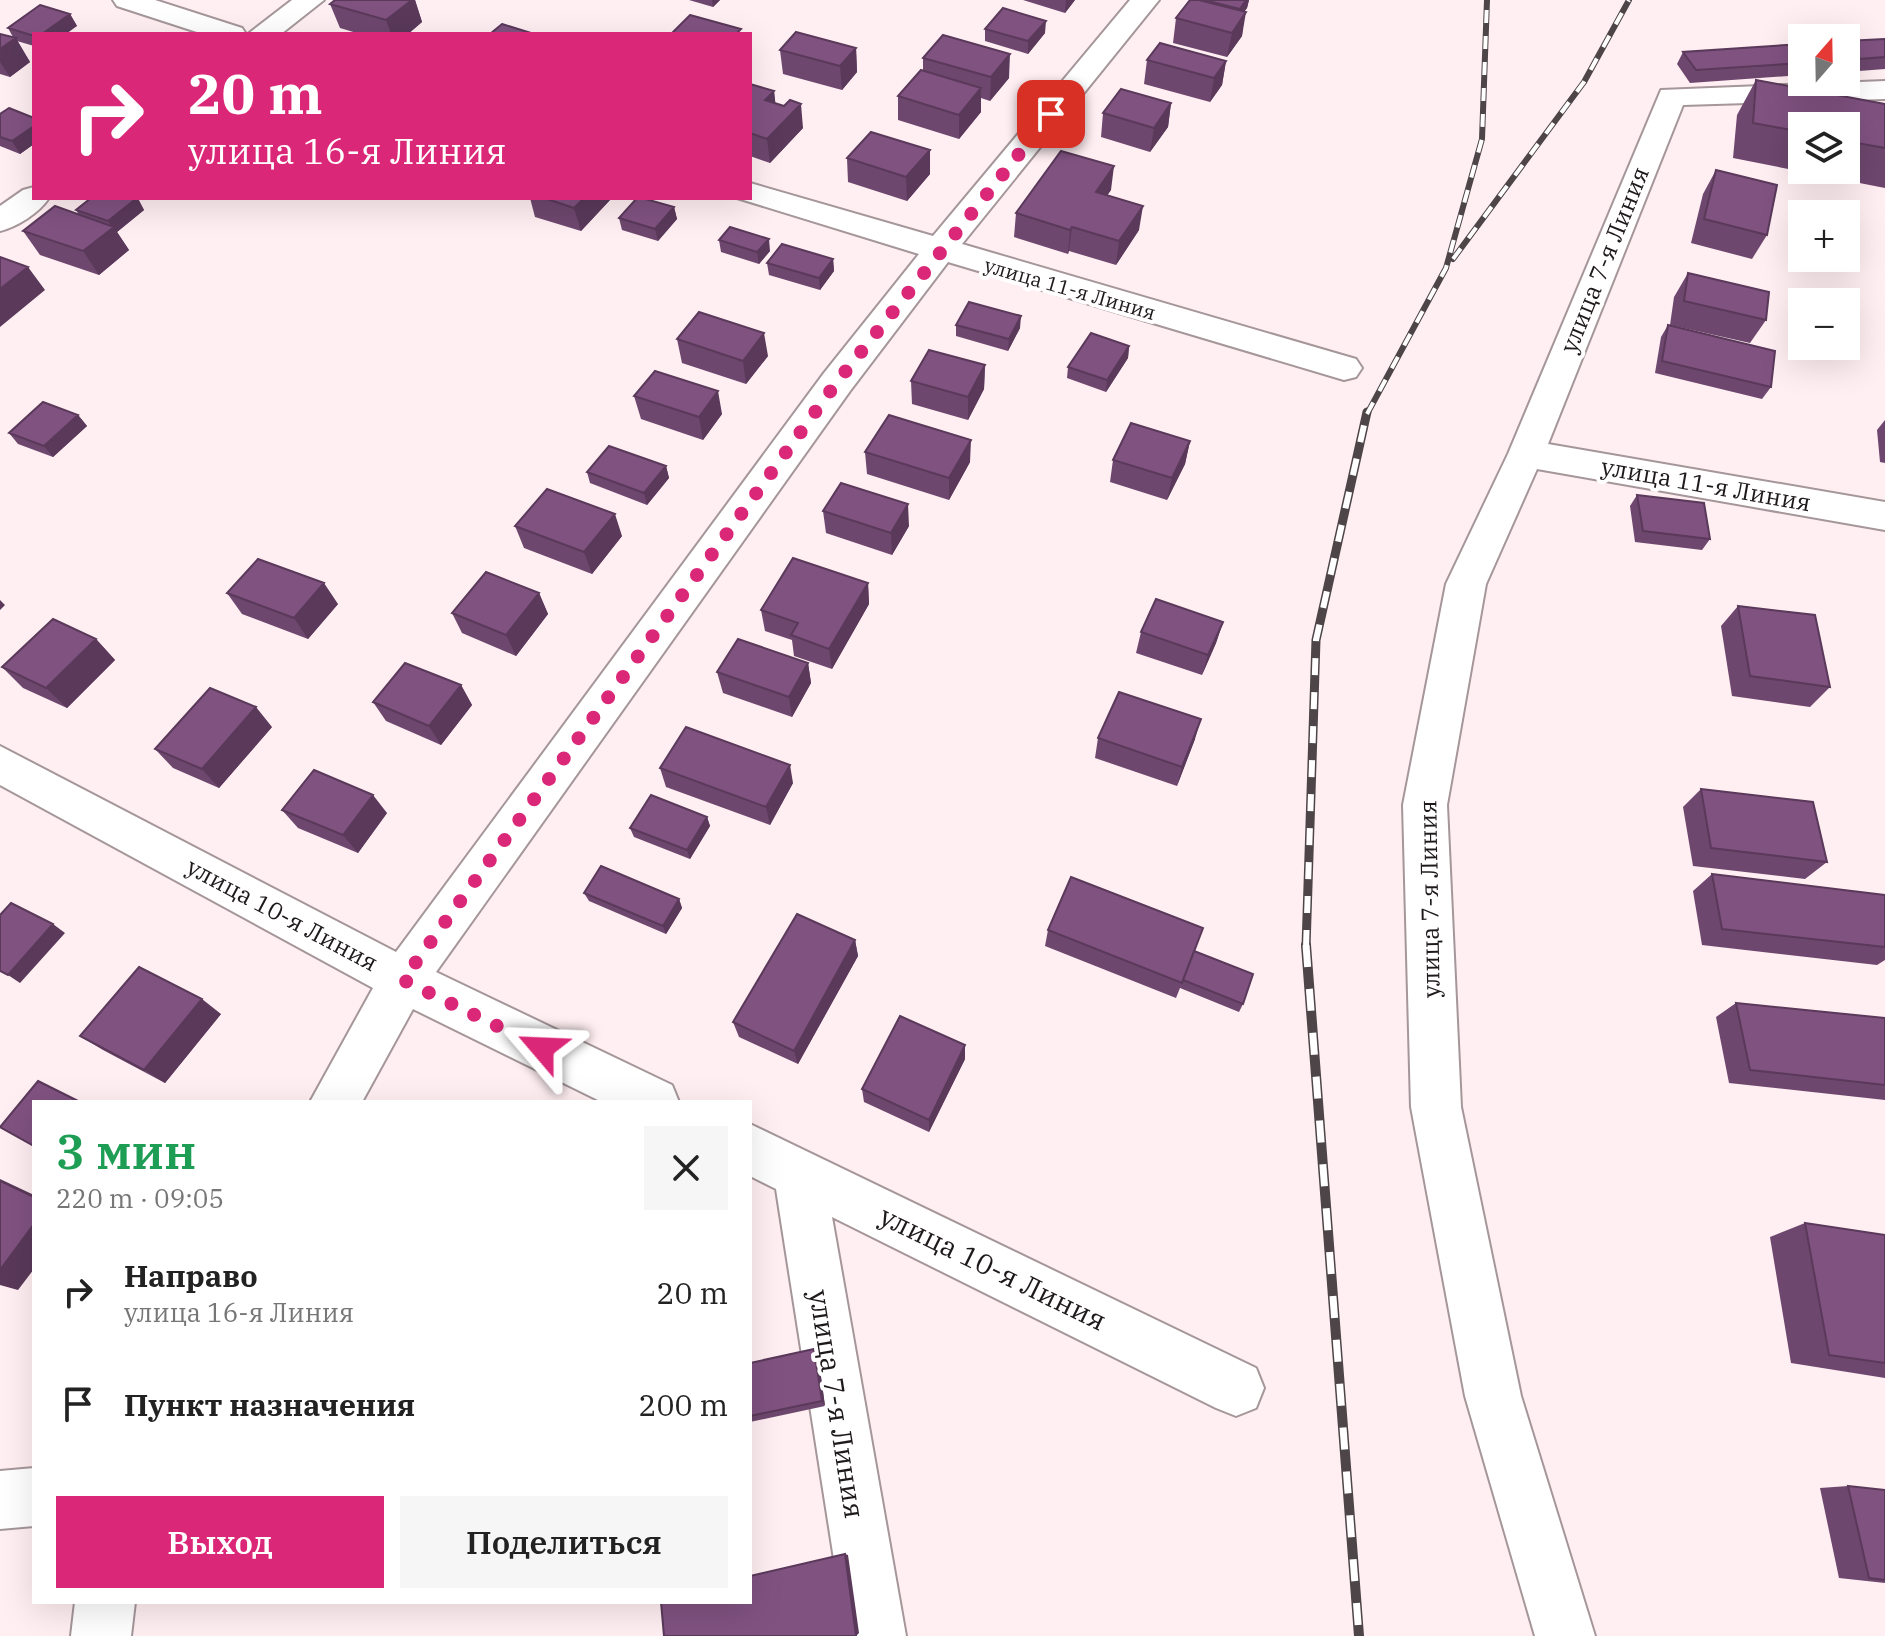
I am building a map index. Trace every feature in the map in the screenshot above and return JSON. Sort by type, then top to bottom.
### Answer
[{"type":"street","points":[[127,0],[226,32]]},
{"type":"street","points":[[265,32],[310,0]]},
{"type":"street","points":[[336,1100],[403,980],[837,382],[939,251],[1145,0]]},
{"type":"street","name":"улица 7-я Линия","points":[[1565,1636],[1493,1396],[1436,1107],[1425,805],[1466,584],[1526,454],[1672,96],[1885,90]]},
{"type":"street","name":"улица 11-я Линия","points":[[752,194],[1344,368]]},
{"type":"street","points":[[0,221],[32,198]]},
{"type":"street","name":"улица 11-я Линия","points":[[1526,454],[1885,516]]},
{"type":"street","name":"улица 10-я Линия","points":[[0,764],[403,980],[650,1100]]},
{"type":"street","name":"улица 10-я Линия","points":[[752,1150],[1236,1388]]},
{"type":"street","name":"улица 7-я Линия","points":[[799,1173],[876,1636]]},
{"type":"street","points":[[0,1500],[32,1497]]},
{"type":"street","points":[[101,1636],[105,1604]]},
{"type":"building","points":[[335,0],[412,0],[386,20],[330,4]]},
{"type":"building","points":[[1190,0],[1246,12],[1232,33],[1176,18]]},
{"type":"building","points":[[1204,0],[1246,0],[1240,9]]},
{"type":"building","points":[[40,5],[70,14],[45,32],[32,32],[32,35],[8,28]]},
{"type":"building","points":[[1003,8],[1046,21],[1028,41],[985,29]]},
{"type":"building","points":[[690,15],[741,29],[738,32],[673,32]]},
{"type":"building","points":[[502,24],[528,32],[492,32]]},
{"type":"building","points":[[796,32],[856,48],[840,66],[780,50]]},
{"type":"building","points":[[0,34],[16,38],[0,49]]},
{"type":"building","points":[[943,35],[1010,54],[991,77],[923,58]]},
{"type":"building","points":[[1885,39],[1885,57],[1860,59],[1860,40]]},
{"type":"building","points":[[1160,43],[1226,61],[1214,78],[1147,60]]},
{"type":"building","points":[[1788,45],[1788,64],[1696,70],[1683,52]]},
{"type":"building","points":[[921,70],[981,88],[959,115],[898,96]]},
{"type":"building","points":[[1756,80],[1788,86],[1788,96],[1842,96],[1885,104],[1885,148],[1860,144],[1860,112],[1788,112],[1788,129],[1753,123]]},
{"type":"building","points":[[752,85],[774,91],[765,100],[784,106],[790,100],[801,104],[767,139],[752,134]]},
{"type":"building","points":[[1121,89],[1171,103],[1154,128],[1103,113]]},
{"type":"building","points":[[9,108],[32,117],[32,127],[12,141],[0,137],[0,114]]},
{"type":"building","points":[[871,132],[930,150],[906,177],[847,158]]},
{"type":"building","points":[[1061,151],[1114,166],[1096,192],[1143,206],[1119,241],[1016,213]]},
{"type":"building","points":[[1716,170],[1777,185],[1767,235],[1704,219]]},
{"type":"building","points":[[88,200],[134,200],[108,221],[76,210]]},
{"type":"building","points":[[550,200],[582,200],[574,208]]},
{"type":"building","points":[[635,200],[649,200],[674,207],[655,229],[619,218]]},
{"type":"building","points":[[55,206],[114,227],[83,251],[23,231]]},
{"type":"building","points":[[730,227],[769,239],[757,252],[719,240]]},
{"type":"building","points":[[782,244],[833,259],[819,278],[767,263]]},
{"type":"building","points":[[0,257],[28,267],[0,289]]},
{"type":"building","points":[[1688,273],[1769,292],[1766,320],[1684,301]]},
{"type":"building","points":[[969,302],[1021,316],[1009,339],[956,325]]},
{"type":"building","points":[[699,312],[764,333],[743,361],[677,339]]},
{"type":"building","points":[[1668,325],[1775,351],[1771,387],[1662,361]]},
{"type":"building","points":[[1091,333],[1129,346],[1107,380],[1068,367]]},
{"type":"building","points":[[929,350],[985,365],[968,397],[911,381]]},
{"type":"building","points":[[655,371],[718,391],[699,417],[634,396]]},
{"type":"building","points":[[43,402],[78,415],[44,446],[9,433]]},
{"type":"building","points":[[889,415],[971,440],[949,478],[865,452]]},
{"type":"building","points":[[1131,423],[1190,441],[1172,478],[1113,460]]},
{"type":"building","points":[[609,446],[666,466],[644,493],[587,472]]},
{"type":"building","points":[[841,483],[908,504],[891,533],[823,511]]},
{"type":"building","points":[[547,489],[615,514],[584,552],[515,526]]},
{"type":"building","points":[[1637,495],[1704,503],[1710,539],[1643,531]]},
{"type":"building","points":[[793,558],[868,583],[829,649],[791,635],[798,623],[761,610]]},
{"type":"building","points":[[258,559],[324,583],[294,618],[227,593]]},
{"type":"building","points":[[486,572],[539,593],[506,635],[452,613]]},
{"type":"building","points":[[1156,599],[1223,622],[1208,655],[1141,632]]},
{"type":"building","points":[[1738,606],[1815,615],[1830,687],[1750,676]]},
{"type":"building","points":[[53,619],[96,639],[46,688],[2,667]]},
{"type":"building","points":[[738,639],[808,663],[789,697],[717,672]]},
{"type":"building","points":[[405,663],[461,685],[429,726],[373,702]]},
{"type":"building","points":[[210,688],[256,707],[202,769],[155,749]]},
{"type":"building","points":[[1119,692],[1201,719],[1182,767],[1098,738]]},
{"type":"building","points":[[686,727],[790,765],[766,807],[660,768]]},
{"type":"building","points":[[314,770],[373,795],[343,835],[282,810]]},
{"type":"building","points":[[1701,789],[1813,802],[1827,862],[1711,848]]},
{"type":"building","points":[[651,795],[707,817],[687,850],[630,828]]},
{"type":"building","points":[[601,866],[679,899],[663,926],[584,893]]},
{"type":"building","points":[[1712,874],[1885,895],[1885,947],[1722,929]]},
{"type":"building","points":[[1071,877],[1203,928],[1182,983],[1048,930]]},
{"type":"building","points":[[11,903],[53,924],[8,975],[0,971],[0,915]]},
{"type":"building","points":[[797,914],[855,940],[794,1051],[733,1022]]},
{"type":"building","points":[[1194,951],[1253,974],[1243,1004],[1183,980]]},
{"type":"building","points":[[139,967],[202,999],[144,1070],[80,1036]]},
{"type":"building","points":[[1736,1003],[1885,1018],[1885,1085],[1750,1070]]},
{"type":"building","points":[[900,1016],[965,1045],[929,1120],[862,1089]]},
{"type":"building","points":[[38,1081],[76,1100],[32,1100],[32,1145],[0,1127]]},
{"type":"building","points":[[0,1181],[32,1196],[32,1227],[0,1270]]},
{"type":"building","points":[[1805,1223],[1885,1235],[1885,1363],[1829,1355]]},
{"type":"building","points":[[814,1349],[822,1401],[752,1416],[752,1363]]},
{"type":"building","points":[[1848,1486],[1885,1490],[1885,1580],[1869,1578]]},
{"type":"building","points":[[845,1554],[856,1636],[664,1636],[661,1604],[752,1604],[752,1576]]},
{"type":"railway","points":[[1367,414],[1446,268],[1482,139],[1487,0]]},
{"type":"railway","points":[[1453,259],[1584,82],[1629,0]]},
{"type":"railway","points":[[1306,946],[1316,640],[1367,412]]},
{"type":"railway","points":[[1306,946],[1359,1636]]},
{"type":"route","points":[[542,1048],[403,980],[837,382],[1051,114]]}]
